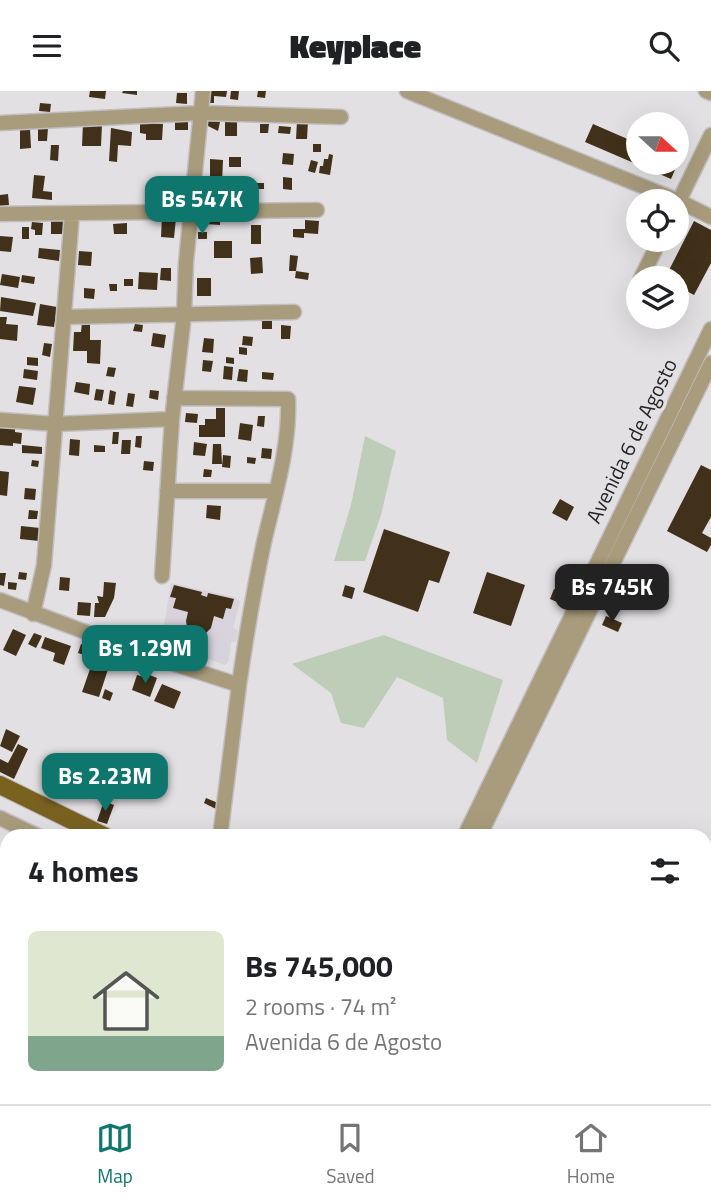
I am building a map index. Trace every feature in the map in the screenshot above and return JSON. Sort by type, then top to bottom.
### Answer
[{"type":"main road","points":[[0,785],[78,829]]},
{"type":"street","points":[[162,576],[172,419],[184,315],[203,91]]},
{"type":"street","points":[[407,91],[644,189]]},
{"type":"street","points":[[706,91],[711,93]]},
{"type":"street","points":[[0,123],[201,113],[341,117]]},
{"type":"street","points":[[685,189],[711,135]]},
{"type":"street","points":[[689,208],[711,217]]},
{"type":"street","points":[[0,214],[317,210]]},
{"type":"street","points":[[33,614],[44,565],[72,213]]},
{"type":"street","points":[[64,317],[294,312]]},
{"type":"street","name":"Avenida 6 de Agosto","points":[[468,829],[625,521],[711,329]]},
{"type":"street","name":"Avenida 6 de Agosto","points":[[625,521],[711,363]]},
{"type":"street","points":[[174,398],[288,399],[289,415],[276,491],[253,597],[239,685],[221,829]]},
{"type":"street","points":[[0,420],[56,424],[172,419]]},
{"type":"street","points":[[167,491],[276,491]]},
{"type":"street","points":[[0,600],[147,655],[239,685]]},
{"type":"street","name":"Avenida 6 de Agosto","points":[[483,829],[584,605]]},
{"type":"street","points":[[0,818],[23,829]]},
{"type":"shaded area","points":[[171,583],[234,597],[240,602],[233,628],[238,630],[236,642],[231,642],[229,660],[225,665],[174,647],[171,654],[160,651]]},
{"type":"green space","points":[[365,436],[396,451],[381,515],[365,561],[334,561],[351,505]]},
{"type":"green space","points":[[384,635],[503,680],[477,763],[447,740],[443,698],[397,677],[364,728],[341,723],[331,693],[292,664]]},
{"type":"building","points":[[90,91],[106,91],[105,99],[89,97]]},
{"type":"building","points":[[137,91],[137,95],[122,93]]},
{"type":"building","points":[[209,91],[227,91],[226,97],[214,96],[214,103],[209,103]]},
{"type":"building","points":[[231,91],[239,91],[238,100],[230,99]]},
{"type":"building","points":[[258,91],[266,91],[265,98],[257,97]]},
{"type":"building","points":[[177,93],[187,93],[187,104],[176,103]]},
{"type":"building","points":[[40,103],[51,104],[50,112],[39,111]]},
{"type":"building","points":[[208,118],[220,122],[218,131],[206,125]]},
{"type":"building","points":[[175,121],[188,122],[188,130],[175,130]]},
{"type":"building","points":[[225,121],[237,121],[237,136],[225,136]]},
{"type":"building","points":[[297,121],[308,121],[307,139],[296,139]]},
{"type":"building","points":[[83,123],[102,124],[101,146],[82,146]]},
{"type":"building","points":[[140,123],[163,124],[162,140],[146,140],[146,134],[140,133]]},
{"type":"building","points":[[260,124],[269,124],[268,133],[260,133]]},
{"type":"building","points":[[593,124],[626,138],[626,160],[585,142]]},
{"type":"building","points":[[279,126],[291,127],[290,134],[278,133]]},
{"type":"building","points":[[38,128],[48,128],[47,141],[38,141]]},
{"type":"building","points":[[111,128],[132,132],[131,146],[118,145],[117,162],[109,161]]},
{"type":"building","points":[[30,129],[31,148],[20,149],[20,130]]},
{"type":"building","points":[[313,144],[321,144],[321,152],[313,152]]},
{"type":"building","points":[[51,145],[59,145],[58,161],[50,160]]},
{"type":"building","points":[[283,153],[294,154],[293,165],[282,164]]},
{"type":"building","points":[[329,154],[333,155],[330,175],[319,173],[320,166],[323,166],[324,159],[328,159]]},
{"type":"building","points":[[229,157],[241,157],[241,167],[229,167]]},
{"type":"building","points":[[210,159],[223,160],[222,183],[210,183]]},
{"type":"building","points":[[311,160],[318,162],[315,173],[308,171]]},
{"type":"building","points":[[34,175],[45,176],[43,191],[52,192],[52,200],[32,198]]},
{"type":"building","points":[[283,177],[292,178],[292,190],[283,189]]},
{"type":"building","points":[[255,183],[264,183],[264,189],[255,189]]},
{"type":"building","points":[[155,185],[167,186],[167,197],[154,196]]},
{"type":"building","points":[[8,194],[9,205],[0,206],[0,195]]},
{"type":"building","points":[[207,216],[220,216],[220,225],[206,224]]},
{"type":"building","points":[[162,217],[176,218],[174,238],[161,237]]},
{"type":"building","points":[[51,220],[66,220],[66,234],[51,234]]},
{"type":"building","points":[[305,220],[319,221],[318,234],[304,233],[304,238],[293,237],[293,229],[305,229]]},
{"type":"building","points":[[694,221],[711,230],[711,263],[694,295],[689,292],[689,266],[671,266],[678,252],[689,252],[689,231]]},
{"type":"building","points":[[32,222],[43,223],[42,235],[35,235],[35,230],[31,229]]},
{"type":"building","points":[[127,223],[127,234],[114,234],[113,224]]},
{"type":"building","points":[[251,225],[261,225],[261,244],[251,244]]},
{"type":"building","points":[[22,227],[29,227],[29,239],[22,239]]},
{"type":"building","points":[[198,232],[207,232],[207,239],[198,239]]},
{"type":"building","points":[[0,236],[13,237],[11,252],[0,251]]},
{"type":"building","points":[[214,241],[232,241],[232,258],[214,258]]},
{"type":"building","points":[[39,248],[60,250],[59,261],[38,258]]},
{"type":"building","points":[[79,251],[92,252],[91,266],[78,265]]},
{"type":"building","points":[[290,255],[298,256],[296,271],[289,271]]},
{"type":"building","points":[[262,257],[263,273],[251,274],[250,258]]},
{"type":"building","points":[[161,268],[171,268],[171,281],[160,280]]},
{"type":"building","points":[[296,271],[309,273],[308,280],[295,278]]},
{"type":"building","points":[[139,272],[158,273],[157,290],[138,289]]},
{"type":"building","points":[[2,274],[20,277],[18,288],[0,285]]},
{"type":"building","points":[[22,275],[35,277],[34,284],[21,282]]},
{"type":"building","points":[[197,278],[211,278],[211,296],[197,296]]},
{"type":"building","points":[[124,279],[133,279],[133,286],[124,286]]},
{"type":"building","points":[[109,284],[117,284],[117,291],[110,291]]},
{"type":"building","points":[[84,288],[95,289],[94,299],[84,298]]},
{"type":"building","points":[[1,297],[36,303],[33,316],[0,311]]},
{"type":"building","points":[[40,304],[57,307],[54,327],[37,325]]},
{"type":"building","points":[[0,317],[7,317],[6,324],[18,325],[17,341],[0,339]]},
{"type":"building","points":[[262,321],[272,321],[272,329],[262,329]]},
{"type":"building","points":[[82,322],[90,322],[90,340],[101,340],[100,364],[87,363],[87,351],[73,351],[74,332],[81,332]]},
{"type":"building","points":[[135,324],[143,325],[142,332],[133,331]]},
{"type":"building","points":[[281,325],[291,326],[290,339],[281,339]]},
{"type":"building","points":[[153,333],[166,335],[164,348],[151,346]]},
{"type":"building","points":[[243,336],[253,337],[252,346],[242,345]]},
{"type":"building","points":[[204,338],[214,339],[213,353],[202,352]]},
{"type":"building","points":[[44,343],[52,344],[50,357],[42,355]]},
{"type":"building","points":[[239,347],[247,348],[247,355],[239,354]]},
{"type":"building","points":[[27,357],[38,358],[38,366],[27,365]]},
{"type":"building","points":[[226,357],[234,358],[234,364],[226,363]]},
{"type":"building","points":[[203,360],[213,361],[211,372],[202,371]]},
{"type":"building","points":[[224,366],[233,367],[232,380],[223,379]]},
{"type":"building","points":[[108,367],[116,368],[114,377],[106,376]]},
{"type":"building","points":[[24,369],[38,371],[37,380],[23,378]]},
{"type":"building","points":[[239,369],[248,370],[247,382],[237,381]]},
{"type":"building","points":[[262,372],[274,373],[273,380],[262,379]]},
{"type":"building","points":[[76,382],[90,384],[89,395],[74,392]]},
{"type":"building","points":[[19,386],[36,388],[33,405],[16,402]]},
{"type":"building","points":[[96,389],[104,390],[102,401],[94,400]]},
{"type":"building","points":[[110,390],[116,392],[114,405],[108,404]]},
{"type":"building","points":[[150,390],[159,391],[158,400],[149,398]]},
{"type":"building","points":[[128,393],[135,394],[133,407],[126,406]]},
{"type":"building","points":[[216,408],[225,408],[225,437],[199,437],[199,425],[205,425],[205,419],[216,419]]},
{"type":"building","points":[[186,413],[198,414],[197,423],[185,422]]},
{"type":"building","points":[[258,416],[265,416],[264,427],[257,426]]},
{"type":"building","points":[[240,423],[253,425],[251,441],[238,439]]},
{"type":"building","points":[[0,425],[15,427],[15,432],[22,433],[21,444],[0,445]]},
{"type":"building","points":[[113,432],[119,432],[118,444],[112,444]]},
{"type":"building","points":[[136,436],[142,436],[141,448],[135,447]]},
{"type":"building","points":[[70,439],[80,440],[79,456],[69,455]]},
{"type":"building","points":[[122,440],[131,440],[130,454],[121,454]]},
{"type":"building","points":[[194,442],[207,444],[205,456],[193,455]]},
{"type":"building","points":[[213,444],[221,444],[222,464],[212,464]]},
{"type":"building","points":[[22,445],[42,447],[42,454],[22,453]]},
{"type":"building","points":[[94,445],[105,446],[105,452],[94,452]]},
{"type":"building","points":[[262,448],[272,449],[271,459],[261,458]]},
{"type":"building","points":[[223,455],[231,456],[230,468],[222,467]]},
{"type":"building","points":[[247,457],[256,458],[255,464],[247,463]]},
{"type":"building","points":[[32,460],[39,461],[38,467],[31,466]]},
{"type":"building","points":[[144,461],[154,462],[153,471],[143,470]]},
{"type":"building","points":[[701,465],[711,470],[711,517],[702,533],[711,538],[707,552],[667,531]]},
{"type":"building","points":[[204,469],[212,470],[211,477],[203,477]]},
{"type":"building","points":[[0,471],[9,472],[7,496],[0,495]]},
{"type":"building","points":[[25,488],[36,489],[35,500],[24,499]]},
{"type":"building","points":[[560,499],[574,507],[567,521],[552,513]]},
{"type":"building","points":[[207,505],[221,506],[220,520],[206,518]]},
{"type":"building","points":[[29,510],[38,511],[37,519],[28,519]]},
{"type":"building","points":[[21,526],[40,528],[39,541],[20,539]]},
{"type":"building","points":[[384,529],[450,552],[439,583],[429,580],[418,612],[363,592]]},
{"type":"building","points":[[19,572],[27,573],[26,580],[18,579]]},
{"type":"building","points":[[487,572],[525,585],[511,626],[473,613]]},
{"type":"building","points":[[0,573],[6,573],[4,586],[0,585]]},
{"type":"building","points":[[60,577],[70,578],[69,591],[59,590]]},
{"type":"building","points":[[8,582],[17,583],[16,590],[8,589]]},
{"type":"building","points":[[104,582],[116,583],[114,598],[105,617],[94,617],[95,603],[99,603],[97,596],[103,597]]},
{"type":"building","points":[[174,585],[202,592],[201,595],[207,597],[208,593],[234,599],[231,609],[226,608],[223,619],[214,616],[211,628],[202,637],[188,633],[188,612],[173,608],[176,598],[170,597]]},
{"type":"building","points":[[345,585],[355,588],[352,599],[342,596]]},
{"type":"building","points":[[554,589],[571,596],[566,606],[550,599]]},
{"type":"building","points":[[78,602],[91,603],[90,616],[77,615]]},
{"type":"building","points":[[606,616],[622,623],[618,632],[602,625]]},
{"type":"building","points":[[13,629],[26,635],[16,656],[3,650]]},
{"type":"building","points":[[34,633],[42,636],[36,648],[28,644]]},
{"type":"building","points":[[45,637],[71,646],[64,665],[53,661],[55,653],[41,648]]},
{"type":"building","points":[[81,644],[87,646],[84,655],[78,653]]},
{"type":"building","points":[[96,652],[112,657],[99,697],[82,692]]},
{"type":"building","points":[[145,673],[157,678],[150,697],[132,690],[137,675],[144,677]]},
{"type":"building","points":[[162,684],[181,692],[174,709],[154,701]]},
{"type":"building","points":[[105,689],[113,693],[110,701],[102,698]]},
{"type":"building","points":[[6,729],[20,736],[12,752],[0,746]]},
{"type":"building","points":[[18,744],[28,749],[14,779],[0,772],[0,759],[8,763]]},
{"type":"building","points":[[68,760],[78,766],[71,781],[60,775]]},
{"type":"building","points":[[52,763],[60,767],[56,777],[47,773]]},
{"type":"building","points":[[81,775],[87,777],[82,789],[76,787]]},
{"type":"building","points":[[49,781],[61,787],[57,795],[45,789]]},
{"type":"building","points":[[206,798],[223,805],[220,811],[204,803]]},
{"type":"building","points":[[104,801],[114,805],[107,824],[97,821]]}]
